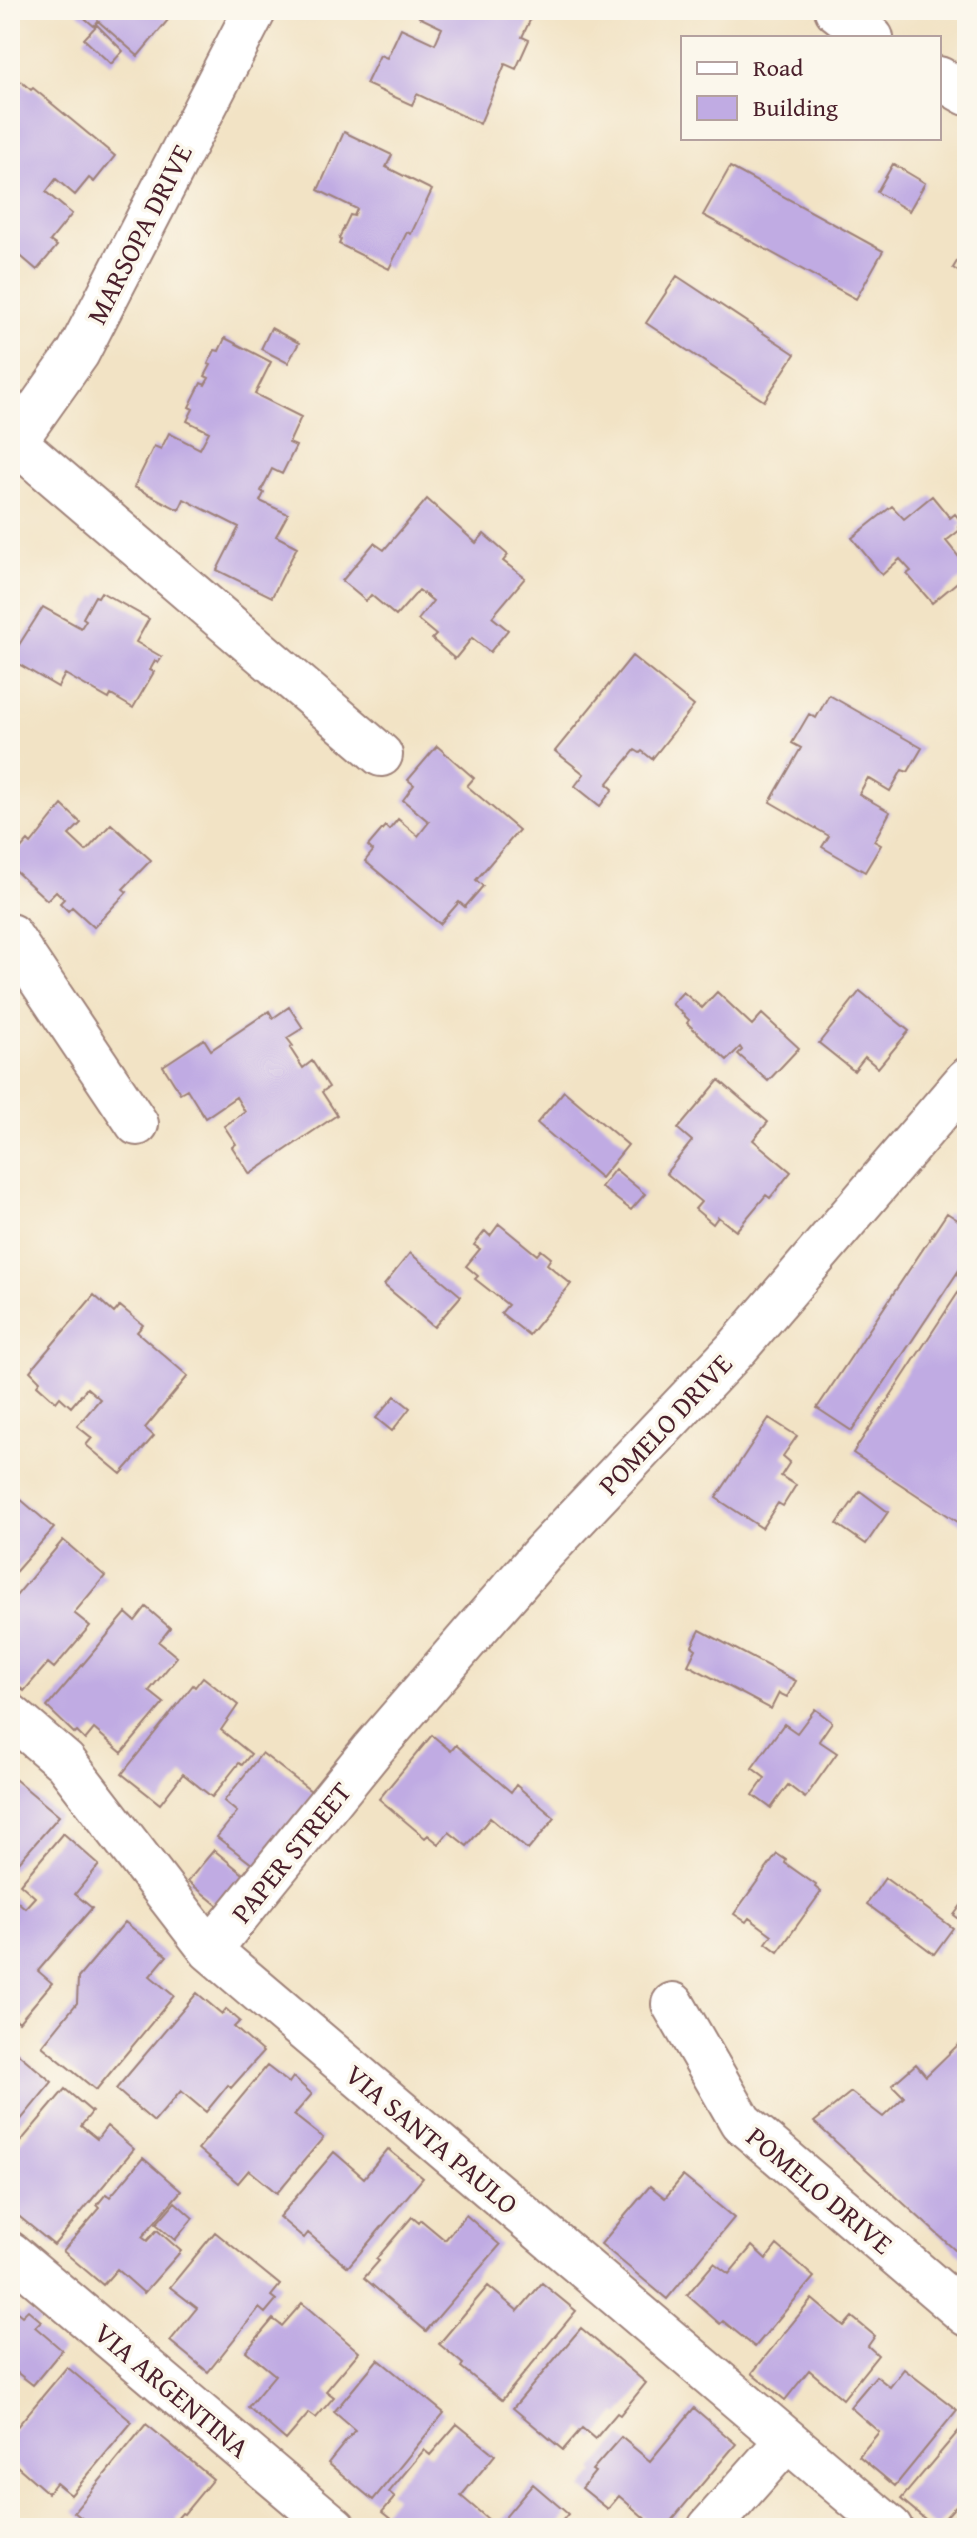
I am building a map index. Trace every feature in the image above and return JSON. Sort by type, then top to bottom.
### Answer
[{"type":"street","name":"MARSOPA DRIVE","points":[[12,446],[78,353],[255,10]]},
{"type":"street","points":[[836,10],[869,36]]},
{"type":"street","points":[[941,79],[967,94]]},
{"type":"street","points":[[12,446],[381,755]]},
{"type":"street","points":[[10,935],[137,1124]]},
{"type":"street","name":"POMELO DRIVE","points":[[361,1766],[543,1553],[738,1347],[967,1079]]},
{"type":"street","name":"VIA SANTA PAULO","points":[[10,1715],[65,1762],[216,1944],[891,2528]]},
{"type":"street","name":"PAPER STREET","points":[[216,1944],[361,1766]]},
{"type":"street","name":"POMELO DRIVE","points":[[673,2004],[741,2122],[967,2315]]},
{"type":"street","name":"VIA ARGENTINA","points":[[10,2253],[335,2528]]},
{"type":"street","points":[[709,2528],[787,2440]]},
{"type":"building","points":[[75,10],[167,10],[162,16],[168,20],[138,56],[98,21],[94,26]]},
{"type":"building","points":[[423,10],[534,12],[522,37],[529,40],[516,69],[505,64],[480,124],[417,94],[412,105],[366,84],[380,55],[387,58],[401,28],[435,44],[442,28],[419,17]]},
{"type":"building","points":[[97,25],[123,51],[111,64],[84,39]]},
{"type":"building","points":[[12,74],[115,156],[94,182],[89,178],[75,195],[56,179],[46,192],[72,214],[50,241],[57,246],[37,270],[10,247]]},
{"type":"building","points":[[344,132],[392,155],[386,167],[432,190],[411,234],[407,232],[389,269],[339,244],[350,215],[354,216],[357,209],[318,190]]},
{"type":"building","points":[[893,164],[925,183],[909,211],[877,192]]},
{"type":"building","points":[[730,167],[883,251],[856,299],[703,215]]},
{"type":"building","points":[[967,245],[967,277],[953,268]]},
{"type":"building","points":[[677,276],[795,354],[764,401],[646,323]]},
{"type":"building","points":[[271,328],[299,343],[288,363],[261,349]]},
{"type":"building","points":[[225,338],[271,362],[255,394],[301,417],[289,443],[296,446],[282,474],[272,469],[261,491],[264,493],[260,501],[288,514],[276,536],[297,547],[272,597],[217,570],[239,527],[184,499],[179,510],[134,487],[154,446],[161,449],[169,433],[200,449],[209,432],[187,421],[193,409],[189,407],[201,383],[205,385],[209,378],[205,376],[211,365],[208,364]]},
{"type":"building","points":[[932,496],[950,518],[955,514],[963,524],[946,541],[967,567],[967,574],[932,603],[907,574],[911,571],[900,559],[882,575],[852,538],[892,506],[904,519]]},
{"type":"building","points":[[427,499],[476,543],[484,534],[508,555],[503,561],[525,578],[492,617],[508,630],[490,652],[472,638],[455,659],[432,639],[436,635],[418,620],[433,601],[419,590],[396,616],[371,595],[366,601],[342,581],[374,543],[384,550]]},
{"type":"building","points":[[101,592],[149,619],[136,642],[162,657],[158,663],[155,661],[150,670],[154,672],[133,708],[111,695],[109,699],[65,674],[58,687],[10,659],[43,607],[81,628],[95,596],[98,597]]},
{"type":"building","points":[[632,656],[694,706],[652,759],[635,750],[607,784],[613,789],[600,806],[575,786],[584,774],[555,751]]},
{"type":"building","points":[[829,695],[922,748],[908,772],[902,770],[890,791],[868,778],[859,794],[890,812],[874,841],[881,845],[865,872],[822,847],[829,836],[770,802],[801,748],[792,743],[809,714],[816,718]]},
{"type":"building","points":[[437,746],[474,778],[467,786],[519,830],[476,880],[483,886],[465,907],[459,902],[440,924],[365,861],[373,851],[368,846],[385,826],[389,830],[398,819],[418,836],[429,822],[403,800],[414,785],[408,780]]},
{"type":"building","points":[[62,805],[81,823],[69,835],[86,851],[111,824],[151,860],[123,889],[127,892],[94,927],[72,907],[68,911],[60,903],[64,899],[56,891],[47,900],[10,866],[10,861],[28,841],[31,844]]},
{"type":"building","points":[[860,991],[909,1031],[878,1068],[865,1057],[854,1071],[819,1043]]},
{"type":"building","points":[[683,992],[702,1008],[717,992],[752,1025],[762,1014],[799,1048],[768,1081],[738,1054],[742,1050],[740,1047],[727,1060],[687,1023],[689,1020],[672,1004]]},
{"type":"building","points":[[289,1007],[303,1028],[287,1038],[293,1046],[290,1048],[303,1068],[312,1061],[329,1087],[322,1092],[337,1115],[250,1174],[232,1147],[236,1144],[224,1126],[245,1112],[236,1097],[205,1118],[187,1089],[180,1093],[163,1066],[204,1039],[211,1050],[269,1011],[273,1018]]},
{"type":"building","points":[[719,1080],[768,1122],[753,1140],[791,1172],[770,1198],[766,1195],[736,1231],[718,1217],[713,1224],[695,1209],[701,1202],[666,1173],[692,1141],[678,1129]]},
{"type":"building","points":[[564,1091],[628,1145],[601,1178],[537,1123]]},
{"type":"building","points":[[615,1169],[645,1194],[631,1210],[601,1187]]},
{"type":"building","points":[[947,1213],[967,1226],[967,1258],[852,1431],[817,1408]]},
{"type":"building","points":[[499,1224],[537,1255],[541,1250],[551,1258],[547,1264],[571,1284],[529,1335],[501,1313],[508,1305],[475,1279],[478,1276],[466,1266],[480,1249],[474,1245],[485,1231],[490,1236]]},
{"type":"building","points":[[410,1253],[461,1296],[434,1327],[384,1285]]},
{"type":"building","points":[[967,1279],[967,1528],[853,1453]]},
{"type":"building","points":[[94,1295],[114,1313],[120,1306],[143,1325],[137,1332],[188,1376],[145,1428],[154,1436],[121,1474],[86,1445],[92,1438],[77,1426],[100,1399],[87,1388],[71,1407],[60,1397],[56,1402],[37,1385],[40,1381],[30,1371]]},
{"type":"building","points":[[395,1396],[410,1408],[392,1431],[376,1418]]},
{"type":"building","points":[[769,1418],[797,1436],[783,1456],[790,1462],[781,1476],[796,1485],[783,1506],[778,1503],[762,1528],[716,1498]]},
{"type":"building","points":[[860,1491],[888,1512],[866,1544],[837,1524]]},
{"type":"building","points":[[12,1492],[54,1528],[10,1578],[10,1494]]},
{"type":"building","points":[[63,1540],[105,1576],[74,1613],[90,1626],[54,1668],[48,1663],[24,1691],[10,1679],[10,1603]]},
{"type":"building","points":[[146,1607],[170,1628],[159,1642],[177,1657],[149,1691],[164,1703],[122,1753],[94,1729],[85,1740],[77,1732],[75,1734],[47,1707],[126,1613],[135,1621]]},
{"type":"building","points":[[700,1630],[796,1681],[787,1697],[779,1693],[771,1709],[688,1665]]},
{"type":"building","points":[[203,1677],[238,1705],[221,1730],[251,1754],[242,1765],[239,1763],[212,1797],[183,1774],[160,1804],[122,1774],[193,1685],[195,1687]]},
{"type":"building","points":[[815,1709],[832,1722],[819,1741],[837,1753],[805,1798],[788,1785],[771,1808],[753,1795],[765,1778],[752,1768],[784,1724],[797,1733]]},
{"type":"building","points":[[432,1735],[451,1751],[456,1745],[511,1792],[516,1785],[555,1818],[528,1850],[490,1818],[467,1846],[449,1832],[439,1844],[428,1835],[425,1838],[379,1799]]},
{"type":"building","points":[[262,1753],[316,1795],[257,1868],[217,1837],[237,1812],[224,1801]]},
{"type":"building","points":[[10,1775],[59,1816],[12,1870],[10,1868]]},
{"type":"building","points":[[63,1833],[99,1865],[75,1894],[92,1908],[38,1971],[52,1983],[19,2022],[10,2014],[10,1895],[25,1908],[35,1897],[20,1884]]},
{"type":"building","points":[[214,1850],[249,1879],[223,1910],[188,1881]]},
{"type":"building","points":[[777,1854],[821,1892],[778,1952],[766,1943],[772,1935],[749,1918],[746,1922],[734,1914]]},
{"type":"building","points":[[885,1878],[953,1928],[934,1954],[867,1904]]},
{"type":"building","points":[[967,1897],[967,1925],[954,1915]]},
{"type":"building","points":[[125,1922],[167,1956],[150,1976],[174,1996],[96,2090],[42,2046],[77,2003],[78,1978]]},
{"type":"building","points":[[197,1993],[222,2014],[226,2009],[240,2021],[234,2027],[263,2052],[231,2088],[228,2085],[206,2112],[181,2091],[154,2122],[116,2089]]},
{"type":"building","points":[[967,2036],[967,2261],[814,2122],[851,2092],[883,2117],[904,2097],[892,2085],[916,2064],[926,2076]]},
{"type":"building","points":[[15,2051],[52,2082],[10,2133],[10,2057]]},
{"type":"building","points":[[267,2066],[289,2083],[293,2077],[312,2094],[294,2115],[323,2138],[277,2193],[249,2170],[238,2183],[198,2149]]},
{"type":"building","points":[[65,2089],[92,2112],[81,2126],[97,2139],[107,2126],[134,2149],[54,2245],[10,2209],[10,2154]]},
{"type":"building","points":[[388,2149],[423,2178],[348,2267],[308,2233],[304,2238],[279,2217],[334,2152],[364,2178]]},
{"type":"building","points":[[143,2158],[181,2191],[142,2237],[147,2241],[157,2230],[181,2251],[144,2293],[117,2269],[103,2285],[63,2251],[100,2208],[97,2205],[106,2194],[110,2197]]},
{"type":"building","points":[[683,2176],[734,2218],[667,2299],[601,2244],[650,2186],[665,2198]]},
{"type":"building","points":[[175,2202],[193,2218],[175,2240],[156,2224]]},
{"type":"building","points":[[466,2215],[500,2245],[426,2331],[364,2278],[412,2217],[419,2223],[421,2220],[445,2240]]},
{"type":"building","points":[[215,2232],[280,2285],[271,2296],[276,2300],[265,2313],[259,2308],[208,2372],[170,2341],[197,2308],[170,2287]]},
{"type":"building","points":[[777,2245],[814,2277],[755,2347],[723,2321],[720,2324],[687,2295],[714,2263],[729,2274],[752,2246],[766,2259]]},
{"type":"building","points":[[542,2283],[576,2311],[502,2400],[461,2367],[463,2364],[439,2344],[488,2286],[518,2311]]},
{"type":"building","points":[[812,2299],[844,2326],[852,2317],[875,2336],[868,2346],[878,2355],[843,2399],[809,2370],[785,2400],[752,2373]]},
{"type":"building","points":[[302,2303],[359,2352],[326,2391],[334,2397],[316,2418],[309,2413],[286,2440],[248,2407],[275,2375],[246,2351],[273,2319],[282,2326]]},
{"type":"building","points":[[10,2306],[22,2316],[28,2310],[41,2321],[35,2327],[62,2350],[33,2385],[10,2367]]},
{"type":"building","points":[[581,2328],[646,2383],[595,2439],[582,2428],[563,2450],[513,2408]]},
{"type":"building","points":[[378,2359],[444,2413],[373,2500],[328,2463],[355,2430],[334,2412]]},
{"type":"building","points":[[67,2367],[132,2422],[71,2495],[56,2483],[48,2493],[10,2460],[10,2435]]},
{"type":"building","points":[[904,2369],[957,2410],[895,2486],[859,2456],[879,2432],[850,2407],[876,2376],[890,2387]]},
{"type":"building","points":[[694,2408],[736,2444],[665,2528],[656,2528],[619,2496],[608,2509],[582,2488],[595,2472],[592,2470],[621,2437],[650,2461]]},
{"type":"building","points":[[967,2421],[967,2506],[961,2500],[936,2528],[901,2499]]},
{"type":"building","points":[[146,2424],[213,2479],[172,2528],[94,2528],[74,2512]]},
{"type":"building","points":[[457,2424],[495,2455],[461,2496],[488,2519],[480,2528],[402,2528],[382,2512],[395,2497],[389,2492],[424,2450],[430,2455]]},
{"type":"building","points":[[533,2484],[568,2514],[556,2528],[496,2528]]}]
